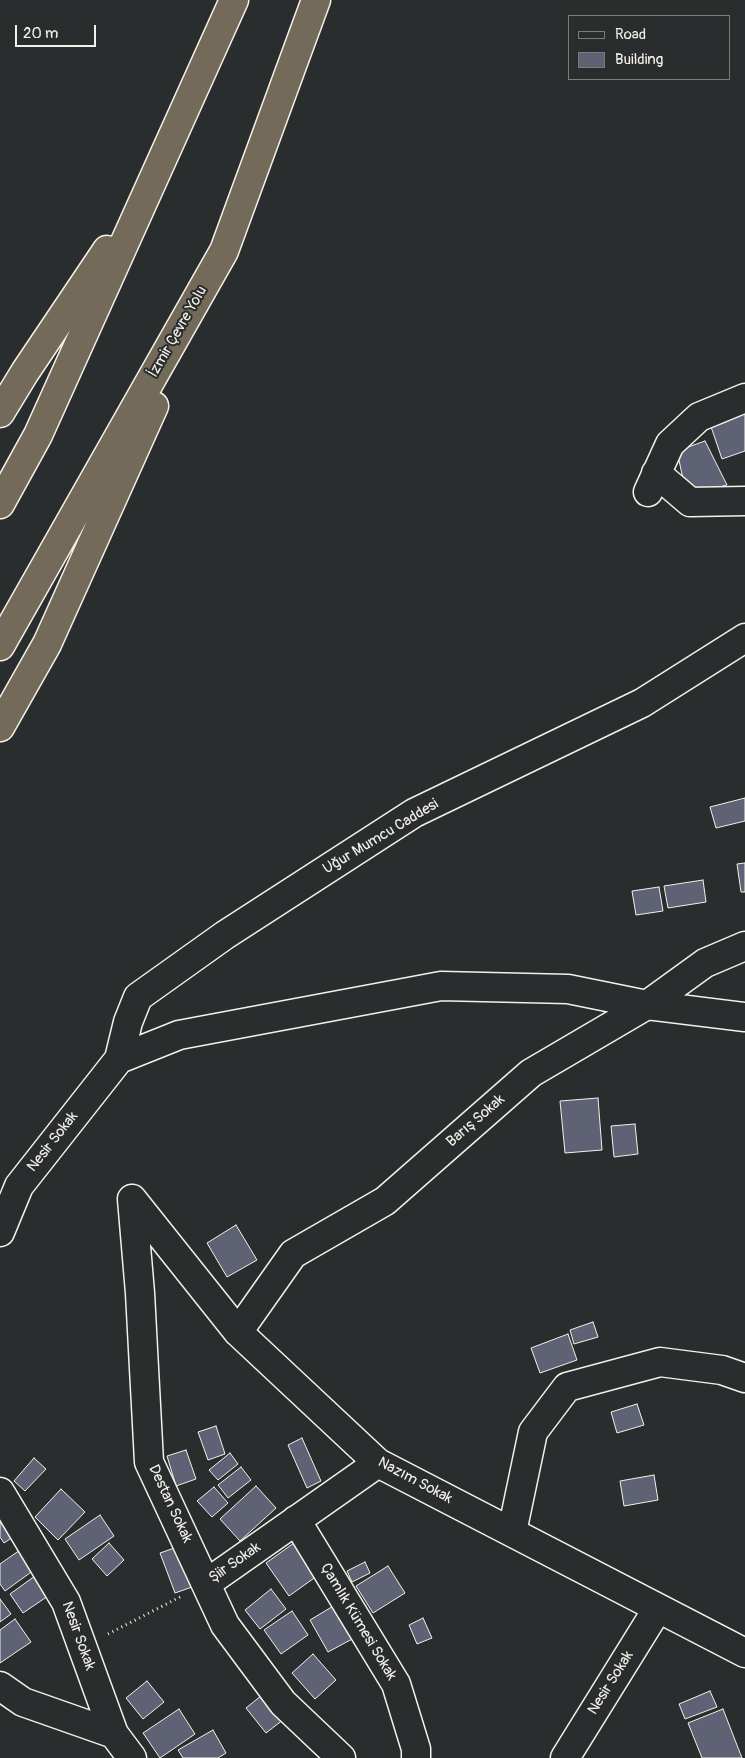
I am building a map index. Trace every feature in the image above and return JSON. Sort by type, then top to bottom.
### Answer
[{"type":"highway","points":[[0,504],[38,435],[234,0]]},
{"type":"highway","name":"İzmir Çevre Yolu","points":[[0,646],[224,252],[316,0]]},
{"type":"highway","points":[[0,413],[25,372],[149,187]]},
{"type":"highway","points":[[0,727],[47,644],[224,252]]},
{"type":"street","points":[[745,398],[699,417],[670,444],[652,482],[690,502],[745,501]]},
{"type":"street","name":"Uğur Mumcu Caddesi","points":[[119,1058],[128,1022],[138,997],[225,936],[414,813],[642,703],[745,638]]},
{"type":"street","name":"Barış Sokak","points":[[238,1332],[293,1254],[385,1201],[532,1073],[647,1005],[705,963],[745,946]]},
{"type":"street","points":[[119,1058],[179,1035],[441,986],[568,989],[647,1005],[745,1017]]},
{"type":"street","name":"Nesir Sokak","points":[[0,1232],[19,1186],[119,1058]]},
{"type":"street","name":"Nazım Sokak","points":[[132,1199],[238,1332],[378,1463],[745,1653]]},
{"type":"street","name":"Destan Sokak","points":[[132,1199],[140,1293],[149,1462],[225,1625],[283,1702],[341,1758]]},
{"type":"street","points":[[512,1532],[533,1432],[567,1387],[660,1362],[722,1370],[745,1378]]},
{"type":"street","name":"Şiir Sokak","points":[[207,1583],[378,1463]]},
{"type":"street","name":"Nesir Sokak","points":[[0,1492],[66,1602],[114,1734],[132,1758]]},
{"type":"street","name":"Çamlık Kümesi Sokak","points":[[296,1520],[396,1684],[416,1749],[416,1758]]},
{"type":"street","name":"Nesir Sokak","points":[[565,1758],[658,1608]]},
{"type":"street","points":[[0,1686],[11,1706],[114,1734]]},
{"type":"path","name":"Şiir Sokak","points":[[82,1648],[207,1583]]},
{"type":"building","points":[[745,411],[745,451],[722,459],[707,415]]},
{"type":"building","points":[[705,441],[727,485],[686,493],[677,451]]},
{"type":"building","points":[[745,798],[745,821],[716,828],[710,807]]},
{"type":"building","points":[[745,863],[745,892],[741,892],[737,864]]},
{"type":"building","points":[[703,880],[706,902],[668,908],[664,886]]},
{"type":"building","points":[[659,887],[663,911],[636,915],[632,891]]},
{"type":"building","points":[[598,1098],[602,1150],[565,1153],[560,1101]]},
{"type":"building","points":[[635,1124],[638,1154],[614,1157],[611,1126]]},
{"type":"building","points":[[236,1225],[257,1260],[227,1277],[207,1243]]},
{"type":"building","points":[[593,1322],[598,1337],[574,1344],[570,1330]]},
{"type":"building","points":[[568,1334],[577,1360],[540,1373],[531,1348]]},
{"type":"building","points":[[637,1404],[644,1425],[617,1433],[611,1412]]},
{"type":"building","points":[[216,1426],[225,1454],[208,1460],[198,1432]]},
{"type":"building","points":[[302,1438],[321,1481],[307,1488],[288,1445]]},
{"type":"building","points":[[186,1450],[196,1479],[176,1486],[167,1456]]},
{"type":"building","points":[[230,1453],[238,1464],[218,1480],[209,1470]]},
{"type":"building","points":[[34,1458],[46,1469],[25,1491],[14,1481]]},
{"type":"building","points":[[241,1467],[251,1480],[228,1498],[218,1485]]},
{"type":"building","points":[[654,1475],[658,1500],[624,1506],[620,1481]]},
{"type":"building","points":[[256,1486],[276,1508],[240,1541],[220,1519]]},
{"type":"building","points":[[214,1487],[228,1503],[212,1517],[197,1501]]},
{"type":"building","points":[[61,1489],[85,1512],[58,1540],[35,1517]]},
{"type":"building","points":[[0,1513],[16,1535],[4,1543],[0,1537]]},
{"type":"building","points":[[100,1515],[114,1536],[79,1560],[65,1539]]},
{"type":"building","points":[[109,1543],[124,1560],[107,1576],[92,1559]]},
{"type":"building","points":[[294,1543],[317,1576],[289,1596],[266,1563]]},
{"type":"building","points":[[180,1546],[195,1586],[175,1593],[160,1553]]},
{"type":"building","points":[[20,1550],[34,1570],[5,1591],[0,1584],[0,1564]]},
{"type":"building","points":[[365,1562],[370,1573],[352,1582],[347,1571]]},
{"type":"building","points":[[388,1566],[405,1593],[373,1613],[356,1586]]},
{"type":"building","points":[[35,1576],[48,1596],[23,1613],[10,1594]]},
{"type":"building","points":[[271,1589],[286,1609],[260,1629],[245,1610]]},
{"type":"building","points":[[0,1599],[11,1614],[0,1622]]},
{"type":"building","points":[[335,1605],[354,1638],[328,1652],[310,1620]]},
{"type":"building","points":[[292,1611],[308,1635],[281,1654],[264,1630]]},
{"type":"building","points":[[423,1618],[432,1638],[417,1644],[409,1625]]},
{"type":"building","points":[[15,1619],[31,1642],[0,1663],[0,1630]]},
{"type":"building","points":[[313,1654],[336,1680],[315,1699],[292,1673]]},
{"type":"building","points":[[147,1681],[164,1702],[143,1719],[126,1698]]},
{"type":"building","points":[[267,1691],[288,1716],[266,1733],[246,1708]]},
{"type":"building","points":[[710,1691],[717,1707],[685,1719],[679,1704]]},
{"type":"building","points":[[179,1709],[195,1734],[160,1758],[143,1733]]},
{"type":"building","points":[[723,1709],[742,1758],[702,1758],[688,1723]]},
{"type":"building","points":[[213,1730],[226,1753],[218,1758],[183,1758],[178,1750]]}]
